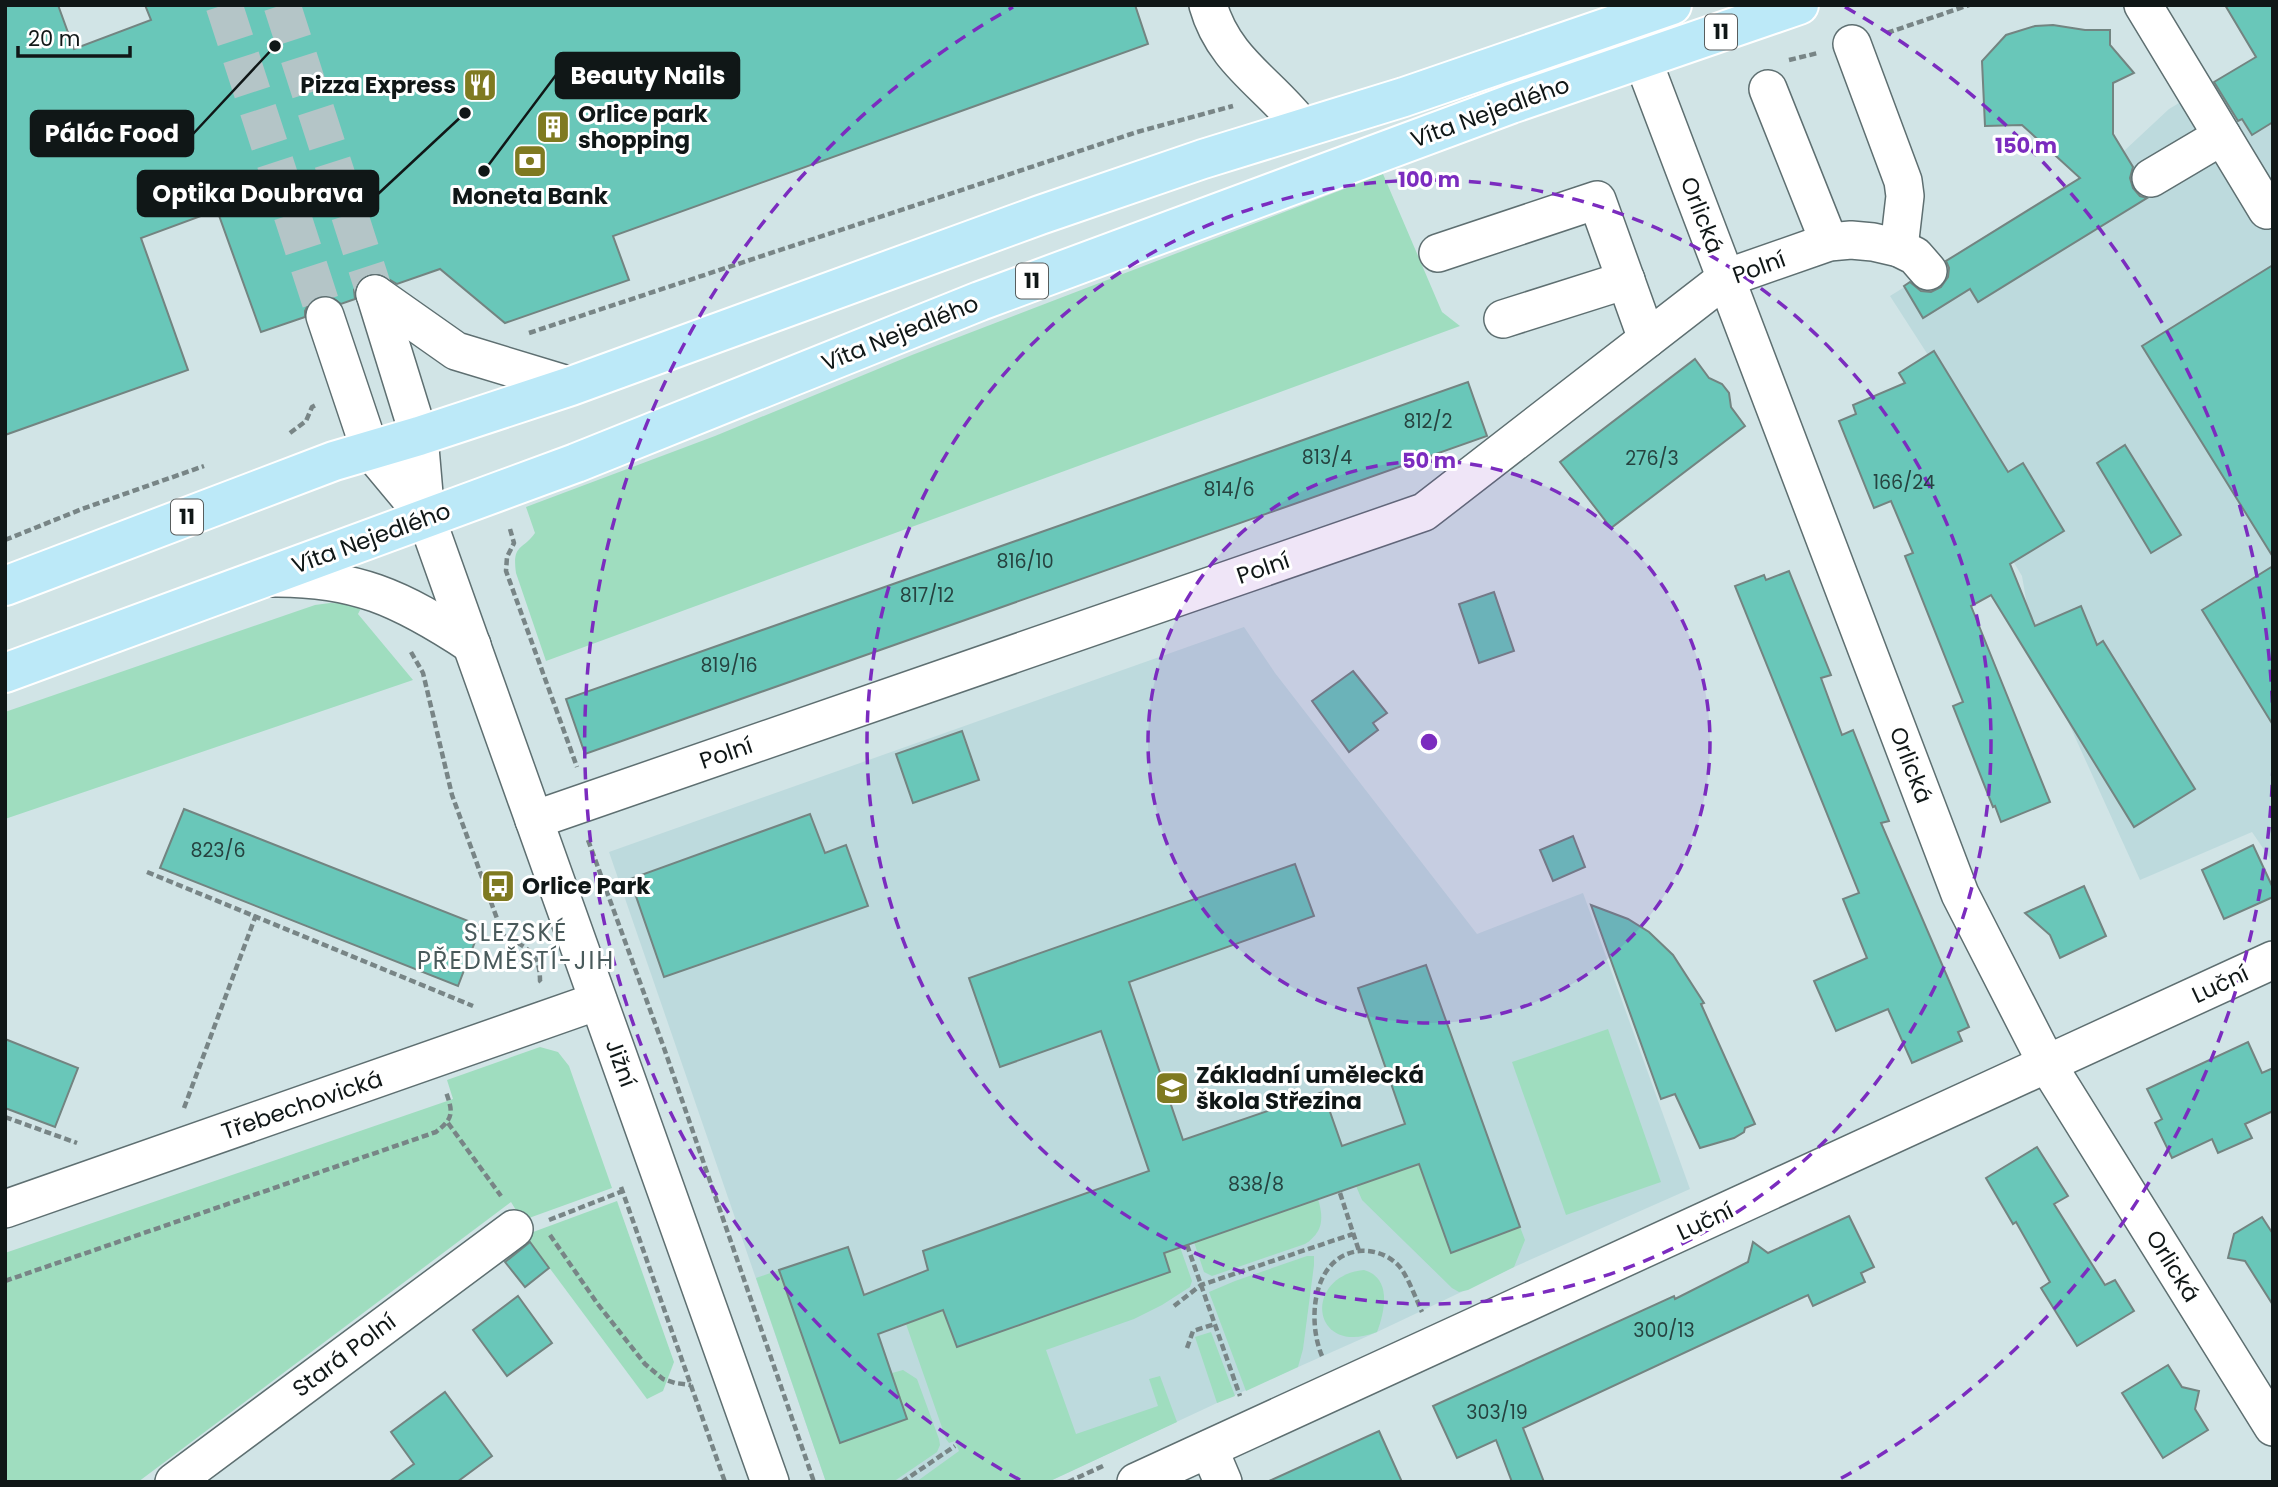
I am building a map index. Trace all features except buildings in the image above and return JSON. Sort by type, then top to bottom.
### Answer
[{"type":"main road","name":"Víta Nejedlého","points":[[5,586],[334,461],[571,386],[1052,211],[1203,159],[1451,82],[1672,5]]},
{"type":"main road","name":"Víta Nejedlého","points":[[5,673],[640,438],[968,305],[1498,108],[1799,5]]},
{"type":"street","points":[[1208,5],[1212,18],[1235,58],[1274,95],[1303,128]]},
{"type":"street","points":[[2143,5],[2267,210]]},
{"type":"street","points":[[1852,44],[1903,181],[1905,196],[1899,248]]},
{"type":"street","name":"Orlická","points":[[1642,58],[1960,894],[2047,1064],[2273,1427]]},
{"type":"street","points":[[1773,75],[1829,242]]},
{"type":"street","points":[[2151,178],[2222,136]]},
{"type":"street","points":[[1438,253],[1597,200],[1647,339]]},
{"type":"street","name":"Polní","points":[[534,820],[1424,512],[1726,278],[1829,242],[1852,240],[1899,248],[1915,256],[1928,271]]},
{"type":"street","points":[[1503,319],[1626,280]]},
{"type":"street","points":[[426,517],[419,436],[375,294],[456,351],[571,386]]},
{"type":"street","points":[[325,316],[370,450],[426,517]]},
{"type":"street","name":"Jižní","points":[[426,517],[770,1482]]},
{"type":"street","points":[[262,578],[325,580],[382,594],[415,609],[472,645]]},
{"type":"street","name":"Luční","points":[[1136,1482],[1216,1465],[2047,1064],[2273,960]]},
{"type":"street","name":"Třebechovická","points":[[5,1209],[598,1001]]},
{"type":"street","name":"Stará Polní","points":[[174,1482],[528,1226]]},
{"type":"path","points":[[1773,75],[1852,44],[1969,5]]},
{"type":"path","points":[[516,338],[1137,132],[1274,95]]},
{"type":"path","points":[[288,435],[306,421],[312,407]]},
{"type":"path","points":[[5,540],[82,509],[214,462]]},
{"type":"path","points":[[508,525],[514,543],[507,557],[506,571],[595,818],[586,834],[664,1048],[814,1482]]},
{"type":"path","points":[[406,647],[423,673],[452,795],[503,935],[533,952],[540,968],[540,981],[598,1001]]},
{"type":"path","points":[[147,872],[483,1010]]},
{"type":"path","points":[[181,1116],[256,915]]},
{"type":"path","points":[[5,1281],[436,1132],[448,1123],[452,1112],[443,1082]]},
{"type":"path","points":[[5,1117],[78,1143]]},
{"type":"path","points":[[448,1123],[460,1136],[507,1205],[597,1303],[645,1364],[663,1379],[691,1385]]},
{"type":"path","points":[[618,1179],[725,1482]]},
{"type":"path","points":[[528,1226],[623,1191]]},
{"type":"path","points":[[1340,1193],[1359,1251]]},
{"type":"path","points":[[1174,1306],[1201,1285],[1353,1234]]},
{"type":"path","points":[[1187,1245],[1243,1403]]},
{"type":"path","points":[[1326,1366],[1315,1332],[1317,1294],[1329,1265],[1349,1252],[1368,1250],[1387,1256],[1400,1267],[1426,1319]]},
{"type":"path","points":[[1187,1348],[1193,1331],[1215,1324]]},
{"type":"path","points":[[902,1482],[955,1446]]},
{"type":"shaded area","points":[[2273,5],[2273,863],[2252,832],[2140,880],[2034,647],[2022,576],[1899,373],[1928,355],[1890,296],[2124,151],[2169,109],[2256,57]]},
{"type":"shaded area","name":"Základní umělecká škola Střezina","points":[[1244,627],[1275,673],[1477,934],[1583,893],[1690,1189],[1514,1267],[1048,1482],[826,1482],[609,852]]},
{"type":"green space","points":[[1383,174],[1442,312],[1460,326],[546,661],[516,573],[517,552],[535,533],[526,507],[715,436],[912,355]]},
{"type":"green space","points":[[363,604],[358,614],[413,680],[5,819],[5,712],[315,605]]},
{"type":"green space","points":[[1608,1029],[1661,1182],[1566,1215],[1512,1062]]},
{"type":"green space","points":[[540,1047],[558,1052],[569,1066],[612,1188],[529,1218],[519,1215],[511,1202],[138,1482],[5,1482],[5,1253],[453,1099],[447,1080]]},
{"type":"green space","points":[[1419,1164],[1451,1253],[1520,1227],[1525,1240],[1514,1267],[1459,1292],[1362,1200],[1356,1186]]},
{"type":"green space","points":[[1318,1199],[1321,1213],[1319,1230],[1305,1244],[1212,1276],[1204,1272],[1194,1242]]},
{"type":"green space","points":[[617,1201],[674,1362],[663,1391],[647,1399],[525,1235]]},
{"type":"green space","points":[[1180,1247],[1192,1281],[1190,1287],[1134,1319],[1046,1350],[1076,1434],[1158,1406],[1149,1379],[1160,1376],[1177,1422],[1048,1482],[916,1482],[959,1451],[955,1441],[949,1443],[946,1439],[906,1324],[943,1310],[957,1347],[1170,1272],[1164,1253]]},
{"type":"green space","points":[[1307,1256],[1314,1256],[1314,1265],[1303,1349],[1298,1367],[1246,1391],[1209,1292]]},
{"type":"green space","points":[[779,1270],[840,1443],[907,1419],[892,1373],[903,1370],[917,1379],[939,1439],[937,1452],[893,1482],[826,1482],[756,1278]]},
{"type":"green space","points":[[1364,1270],[1373,1274],[1383,1288],[1384,1305],[1377,1332],[1355,1337],[1338,1334],[1328,1325],[1322,1313],[1323,1299],[1331,1286],[1344,1275]]},
{"type":"green space","points":[[1211,1332],[1235,1396],[1217,1403],[1195,1337]]},
{"type":"tunnel","points":[[224,5],[325,316]]},
{"type":"tunnel","points":[[282,5],[375,294]]},
{"type":"place","name":"Pálác Food","points":[[275,46]]},
{"type":"place","name":"Pizza Express","points":[[480,85]]},
{"type":"place","name":"Optika Doubrava","points":[[465,113]]},
{"type":"place","name":"Orlice park shopping","points":[[553,127]]},
{"type":"place","name":"Moneta Bank","points":[[530,161]]},
{"type":"place","name":"Beauty Nails","points":[[484,171]]},
{"type":"place","name":"Orlice Park","points":[[498,886]]},
{"type":"place","name":"Základní umělecká škola Střezina","points":[[1172,1088]]},
{"type":"district","name":"SLEZSKÉ PŘEDMĚSTÍ-JIH","points":[[516,947]]}]
